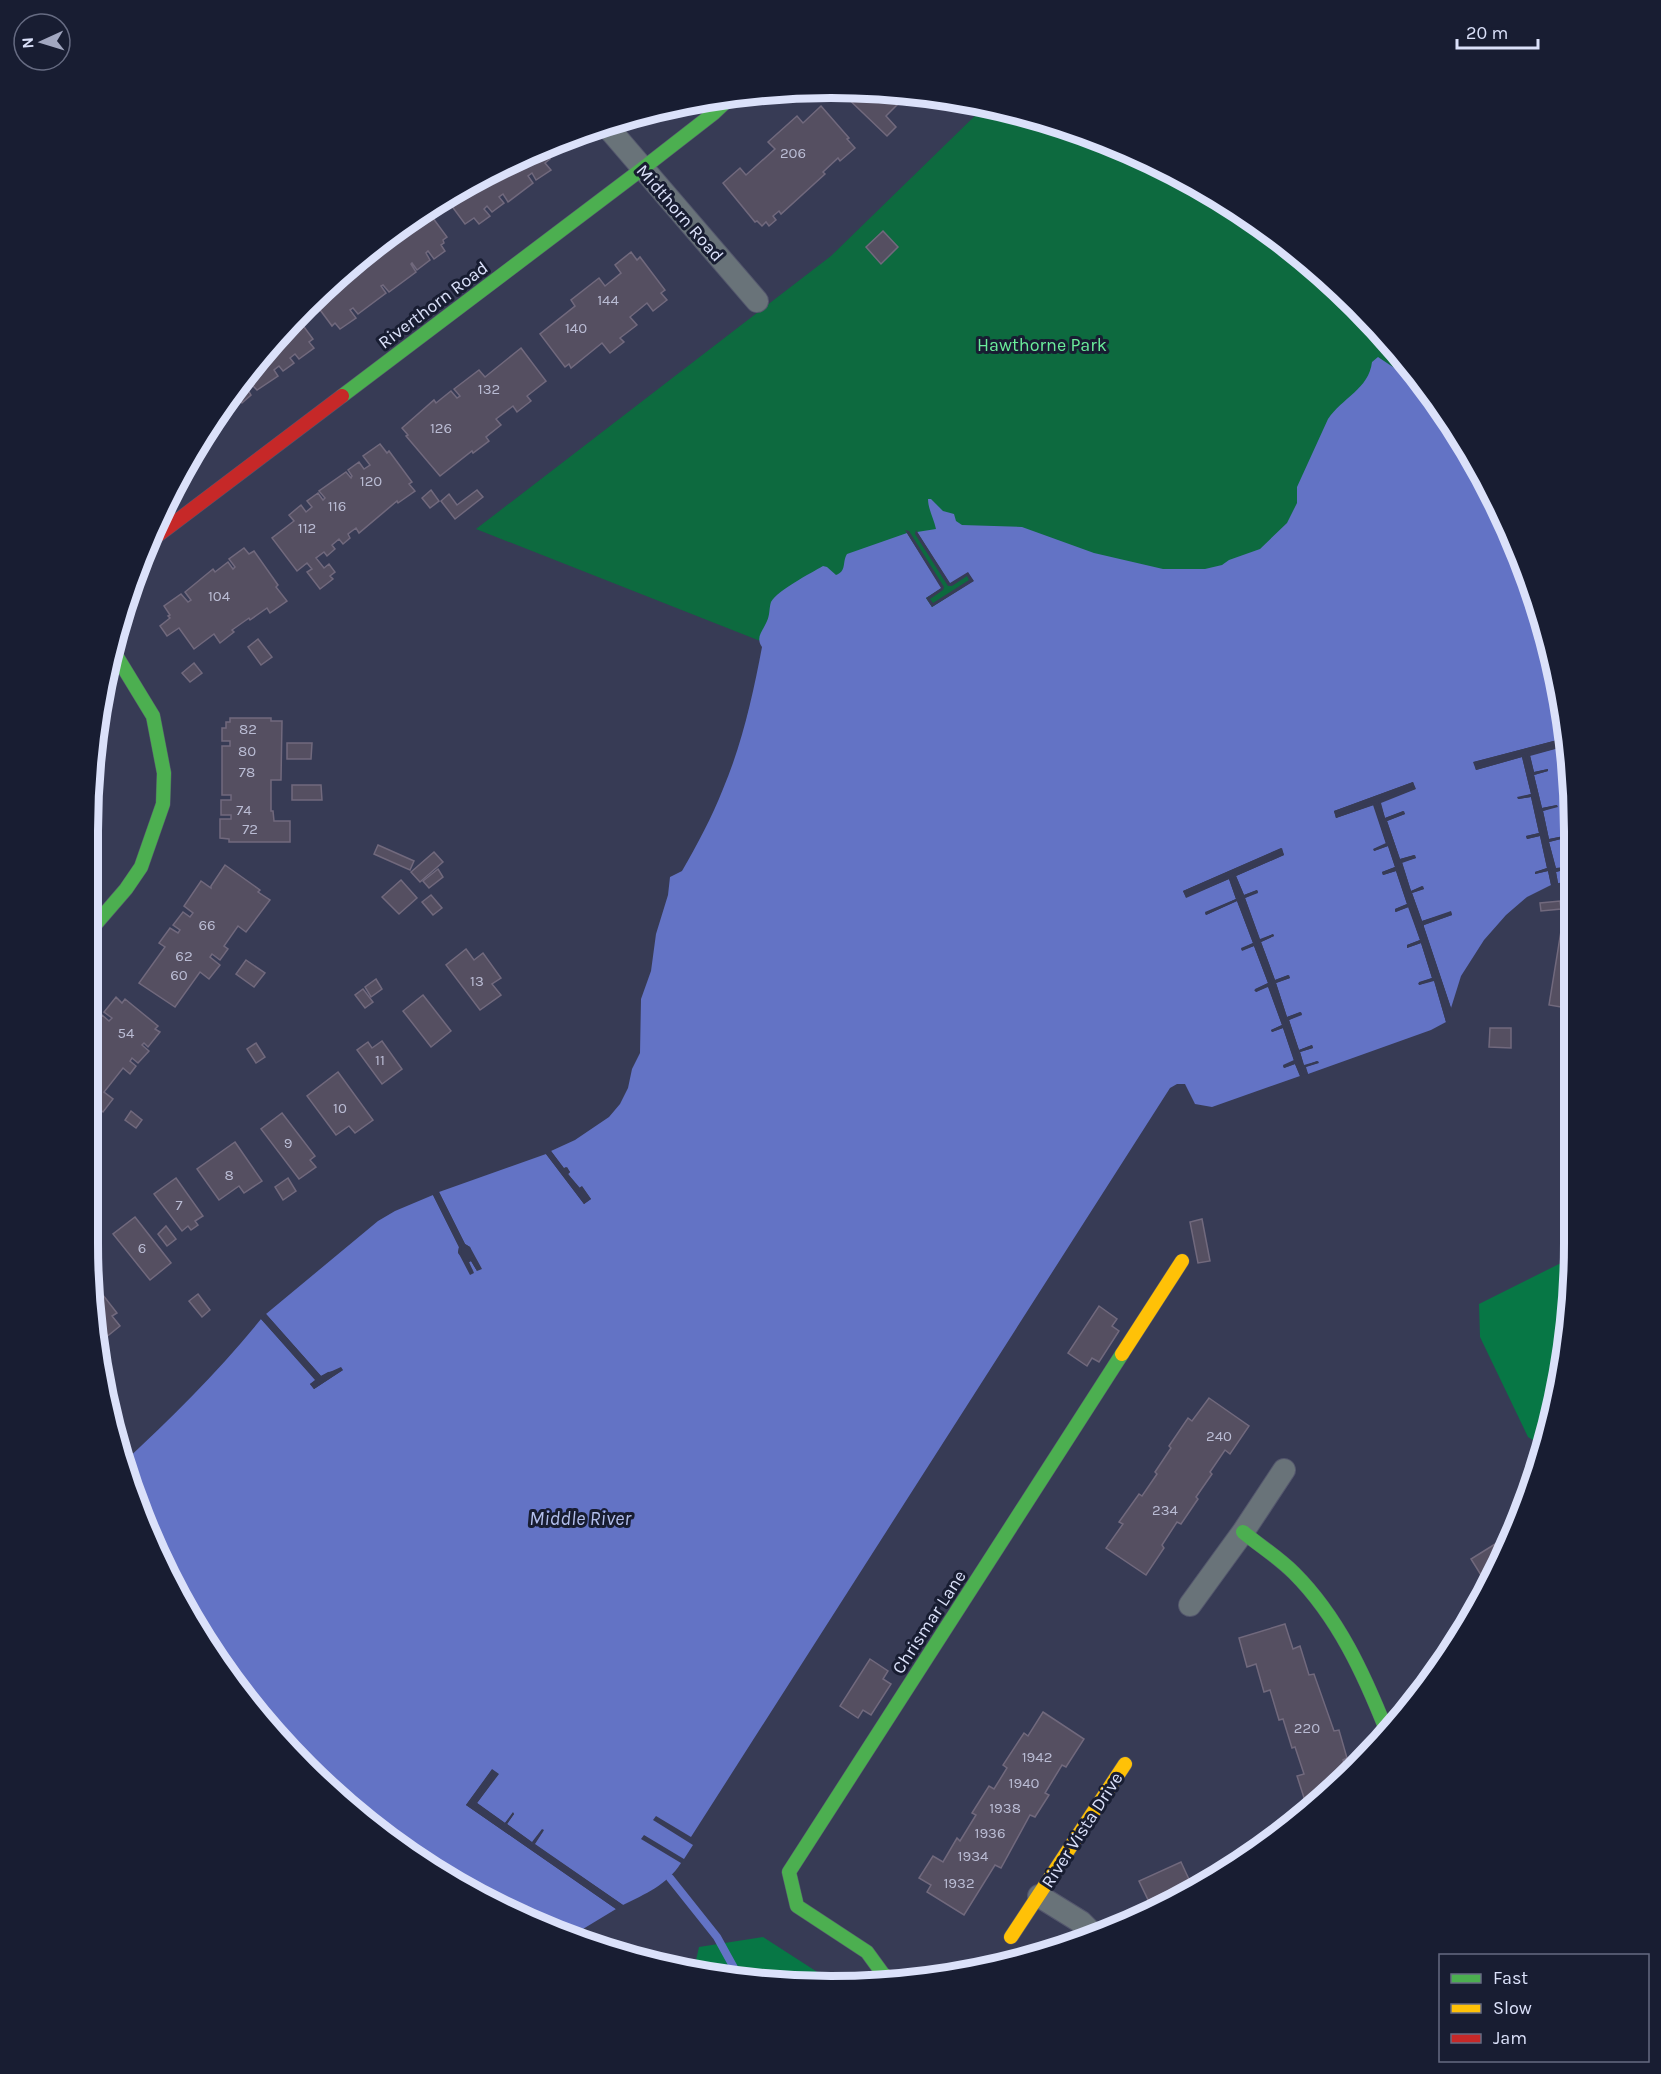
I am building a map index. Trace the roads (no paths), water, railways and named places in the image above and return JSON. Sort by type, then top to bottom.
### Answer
[{"type":"street","name":"Riverthorn Road","points":[[161,533],[642,169],[721,106]]},
{"type":"street","name":"Midthorn Road","points":[[611,131],[757,301]]},
{"type":"street","points":[[98,921],[126,889],[141,867],[163,804],[164,773],[153,716],[118,659]]},
{"type":"street","name":"Chrismar Lane","points":[[884,1974],[867,1952],[797,1906],[789,1872],[1182,1261]]},
{"type":"street","points":[[1190,1605],[1284,1470]]},
{"type":"street","points":[[1243,1532],[1293,1572],[1324,1607],[1349,1645],[1371,1690],[1384,1725]]},
{"type":"street","name":"River Vista Drive","points":[[1011,1937],[1125,1764]]},
{"type":"street","name":"River Vista Drive","points":[[1039,1896],[1081,1922],[1088,1930]]},
{"type":"water","name":"Middle River","points":[[1378,357],[1400,370],[1440,423],[1488,506],[1525,595],[1539,641],[1558,740],[1474,762],[1476,770],[1522,757],[1531,794],[1518,798],[1531,797],[1539,833],[1526,836],[1527,839],[1540,836],[1547,868],[1535,874],[1548,871],[1551,885],[1527,897],[1506,915],[1484,940],[1461,976],[1451,1008],[1424,925],[1452,915],[1451,912],[1422,921],[1412,893],[1424,889],[1422,886],[1411,891],[1402,862],[1416,858],[1414,855],[1400,859],[1387,821],[1405,814],[1403,811],[1385,818],[1380,802],[1415,789],[1413,782],[1334,811],[1336,818],[1373,805],[1386,844],[1374,851],[1388,846],[1395,867],[1382,872],[1383,875],[1396,871],[1407,904],[1395,909],[1396,912],[1408,907],[1420,940],[1407,945],[1407,948],[1421,943],[1432,978],[1419,982],[1419,985],[1434,980],[1446,1022],[1431,1030],[1308,1074],[1305,1067],[1318,1063],[1317,1061],[1304,1066],[1300,1052],[1313,1048],[1312,1045],[1299,1050],[1289,1020],[1302,1014],[1300,1012],[1287,1017],[1276,983],[1290,978],[1288,975],[1275,980],[1261,942],[1274,936],[1273,934],[1260,940],[1245,898],[1258,893],[1257,890],[1244,895],[1236,876],[1284,855],[1282,848],[1183,891],[1186,897],[1229,879],[1236,899],[1205,912],[1206,915],[1237,901],[1253,943],[1241,949],[1254,946],[1268,983],[1255,989],[1256,992],[1268,986],[1282,1025],[1271,1030],[1272,1032],[1283,1028],[1294,1061],[1283,1066],[1284,1068],[1295,1064],[1300,1076],[1212,1107],[1195,1104],[1185,1084],[1177,1084],[1170,1088],[691,1837],[656,1816],[653,1820],[693,1845],[684,1859],[644,1835],[641,1839],[681,1863],[675,1871],[655,1888],[623,1905],[534,1844],[544,1830],[533,1843],[507,1824],[513,1813],[505,1823],[477,1803],[498,1774],[492,1770],[466,1805],[616,1909],[578,1932],[506,1901],[423,1853],[347,1795],[279,1727],[249,1690],[221,1651],[173,1568],[153,1524],[129,1457],[195,1393],[261,1319],[316,1380],[310,1384],[314,1389],[343,1370],[328,1372],[321,1376],[266,1314],[378,1221],[395,1211],[433,1195],[459,1247],[458,1253],[474,1272],[468,1263],[471,1261],[477,1271],[470,1247],[465,1244],[439,1192],[546,1154],[584,1204],[591,1199],[568,1174],[570,1172],[567,1167],[564,1169],[551,1151],[575,1140],[609,1117],[620,1104],[628,1088],[632,1069],[640,1053],[641,999],[651,971],[656,934],[668,895],[670,877],[682,871],[688,861],[730,772],[755,683],[762,647],[759,637],[768,619],[771,602],[780,592],[823,566],[836,575],[842,571],[847,554],[907,533],[942,588],[926,598],[932,607],[973,581],[968,573],[950,584],[917,532],[936,529],[928,499],[931,499],[943,511],[954,514],[956,521],[962,525],[1022,527],[1094,553],[1163,569],[1205,569],[1222,565],[1229,560],[1260,549],[1287,523],[1297,503],[1297,487],[1328,419],[1366,379],[1372,362]]},
{"type":"water","points":[[1558,748],[1564,836],[1549,839],[1543,811],[1557,805],[1542,808],[1534,775],[1548,771],[1548,769],[1534,772],[1530,755]]},
{"type":"water","points":[[1564,838],[1564,867],[1556,869],[1549,842]]},
{"type":"water","points":[[1564,870],[1564,883],[1558,883],[1556,872]]},
{"type":"waterway","points":[[670,1878],[717,1937],[735,1970]]},
{"type":"park label","name":"Hawthorne Park","points":[[1042,345]]}]
